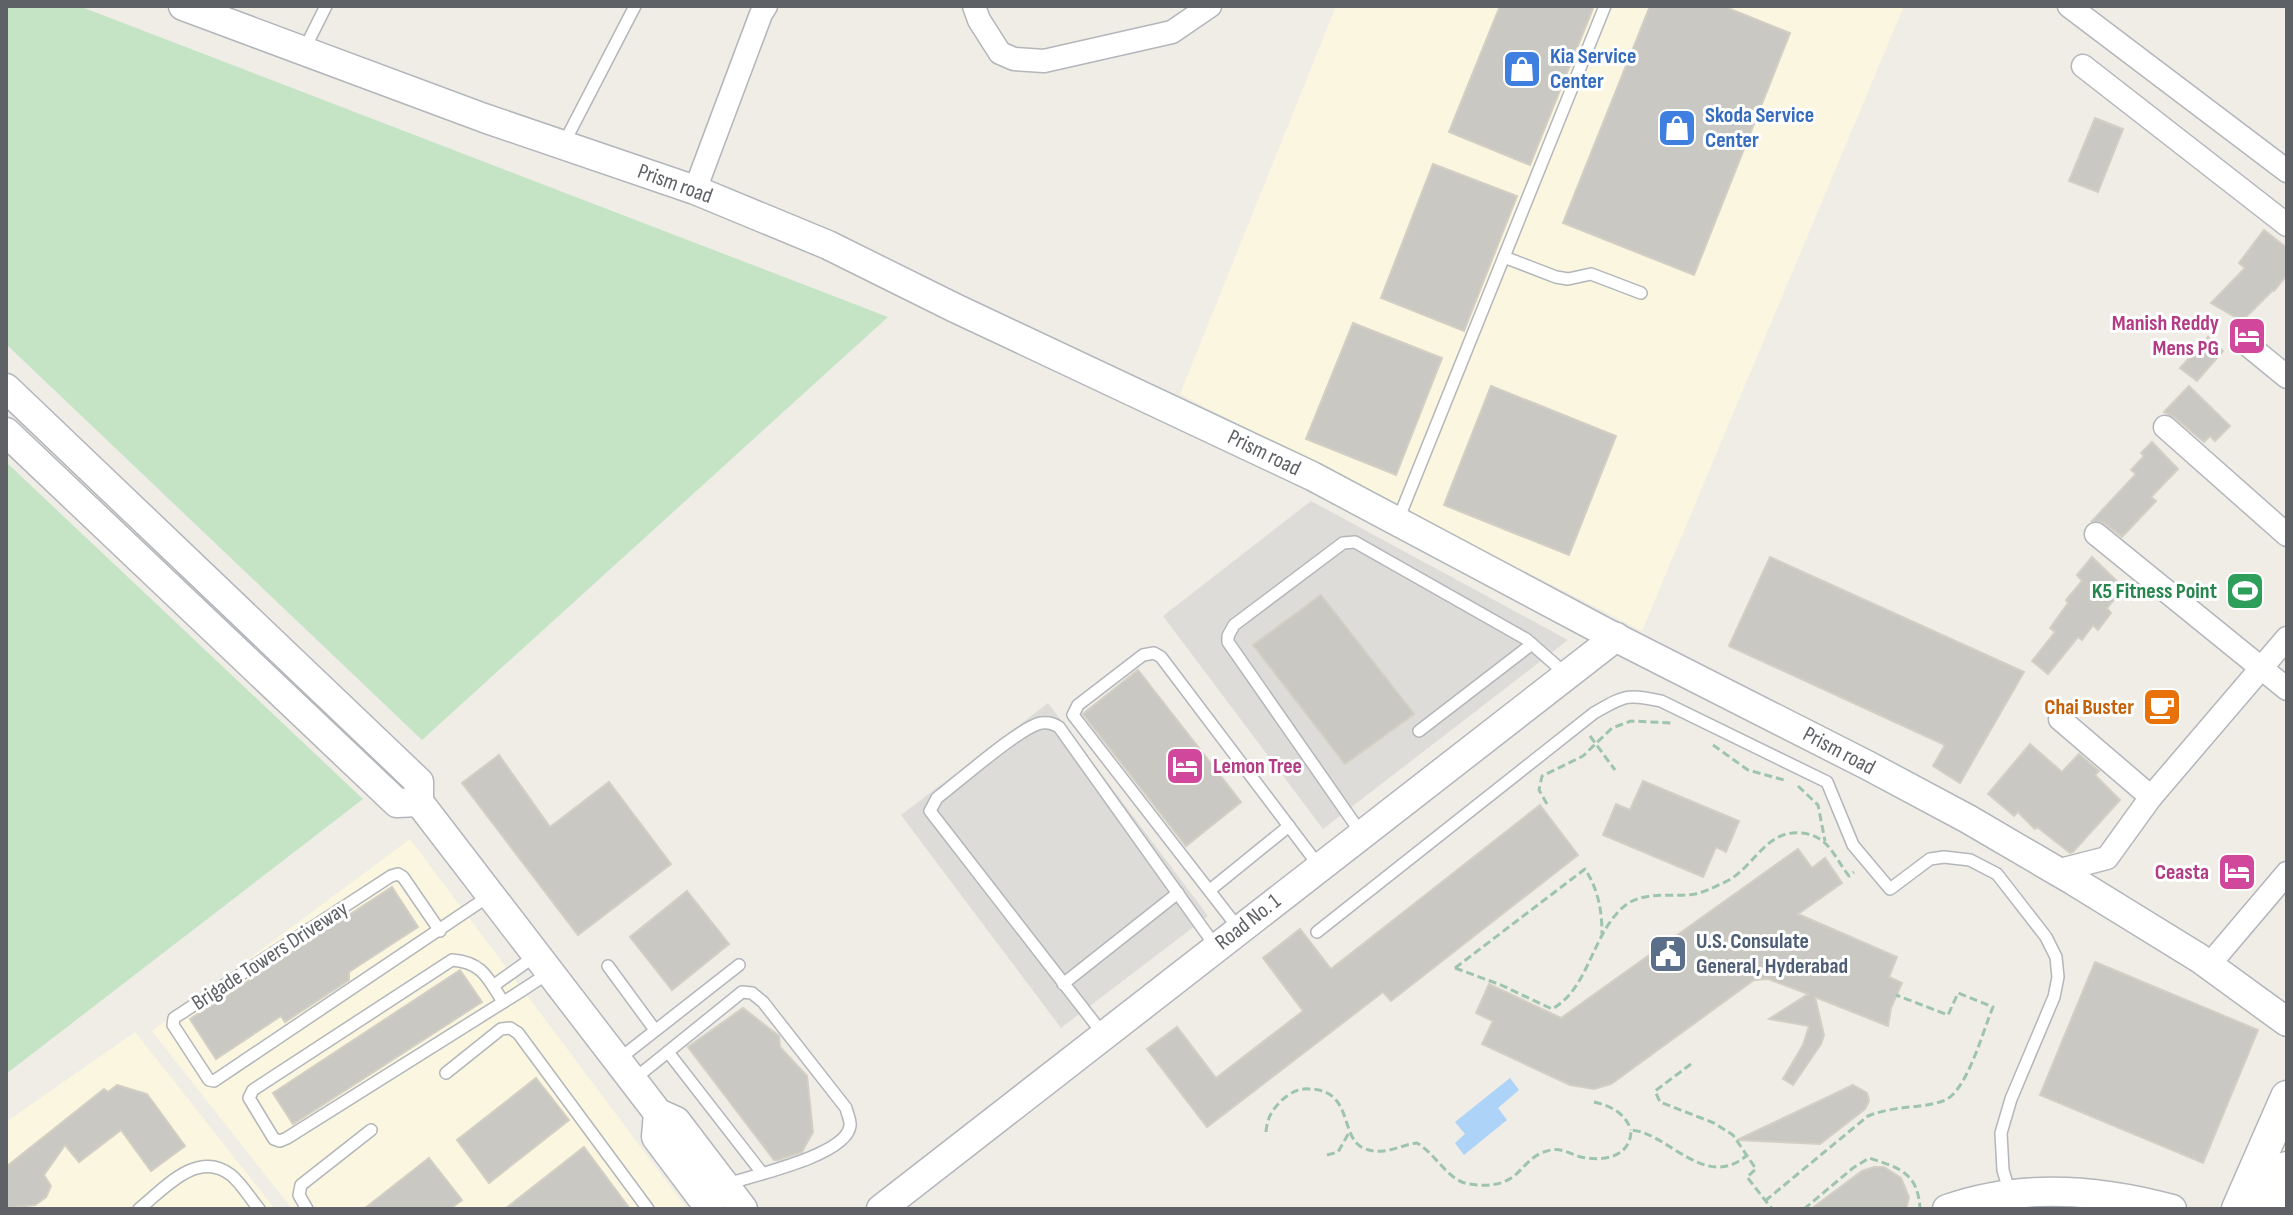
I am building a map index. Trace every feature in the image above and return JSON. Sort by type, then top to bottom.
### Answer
[{"type":"main road","points":[[2238,1209],[2287,1097]]},
{"type":"main road","points":[[2271,1209],[2287,1168]]},
{"type":"street","name":"Prism road","points":[[183,6],[303,52],[695,190],[828,245],[1312,476],[1968,819],[2209,965],[2287,1022]]},
{"type":"street","points":[[695,190],[766,6]]},
{"type":"street","points":[[974,6],[979,20],[1000,53],[1014,59],[1044,61],[1172,32],[1210,6]]},
{"type":"street","points":[[2069,6],[2287,171]]},
{"type":"street","points":[[2083,66],[2287,225]]},
{"type":"street","points":[[2243,341],[2287,377]]},
{"type":"street","points":[[6,388],[419,782],[419,802],[658,1113],[656,1137],[717,1197],[743,1209]]},
{"type":"street","points":[[2165,427],[2287,535]]},
{"type":"street","points":[[6,432],[397,803],[419,802]]},
{"type":"street","points":[[2096,534],[2287,689]]},
{"type":"street","name":"Road No. 1","points":[[881,1209],[1616,637]]},
{"type":"street","points":[[2056,871],[2107,858],[2151,797],[2287,638]]},
{"type":"street","points":[[2060,719],[2151,797]]},
{"type":"street","points":[[2209,965],[2287,873]]},
{"type":"street","points":[[1947,1209],[2010,1194],[2091,1192],[2172,1209]]},
{"type":"lane","points":[[303,52],[326,6]]},
{"type":"lane","points":[[563,145],[635,6]]},
{"type":"lane","points":[[1397,521],[1605,6]]},
{"type":"lane","points":[[1504,257],[1556,277],[1568,279],[1591,274],[1641,293]]},
{"type":"lane","points":[[1362,834],[1228,642],[1231,628],[1343,543],[1355,542],[1532,644],[1567,675]]},
{"type":"lane","points":[[1419,731],[1532,644]]},
{"type":"lane","points":[[1240,929],[1073,715],[1078,705],[1143,655],[1154,653],[1161,657],[1319,866]]},
{"type":"lane","points":[[1317,932],[1594,713],[1624,696],[1661,701],[1827,782],[1853,845],[1890,889],[1930,859],[1957,858],[1984,866],[1997,874],[2052,947],[2058,967],[2057,987],[2011,1099],[2001,1133],[2003,1170],[2010,1194]]},
{"type":"lane","points":[[1104,1036],[933,818],[930,811],[937,798],[1018,735],[1038,723],[1054,724],[1065,734],[1216,947]]},
{"type":"lane","points":[[1210,890],[1289,826]]},
{"type":"lane","name":"Brigade Towers Driveway","points":[[440,931],[403,877],[398,874],[391,876],[174,1018],[173,1025],[209,1080],[214,1081],[440,931],[492,895]]},
{"type":"lane","points":[[1063,984],[1178,893]]},
{"type":"lane","points":[[503,1002],[478,967],[470,962],[452,960],[253,1090],[249,1095],[251,1103],[274,1139],[280,1141],[503,1002],[544,963]]},
{"type":"lane","points":[[493,986],[544,963]]},
{"type":"lane","points":[[626,1070],[655,1030],[739,965]]},
{"type":"lane","points":[[608,966],[655,1030]]},
{"type":"lane","points":[[626,1070],[668,1052],[742,992],[752,993],[763,1002],[846,1108],[850,1125],[846,1135],[810,1160],[762,1173],[717,1197]]},
{"type":"lane","points":[[446,1073],[501,1029],[510,1028],[518,1033],[648,1209]]},
{"type":"lane","points":[[668,1052],[762,1173]]},
{"type":"lane","points":[[307,1209],[299,1195],[301,1185],[371,1130]]},
{"type":"lane","points":[[139,1209],[190,1168],[207,1166],[232,1175],[259,1209]]},
{"type":"path","points":[[1547,804],[1539,790],[1542,776],[1576,761],[1612,728],[1631,721],[1672,724]]},
{"type":"path","points":[[1580,724],[1615,770]]},
{"type":"path","points":[[1705,740],[1748,770],[1784,780]]},
{"type":"path","points":[[1796,785],[1818,805],[1825,841],[1849,876],[1867,862]]},
{"type":"path","points":[[1602,936],[1599,899],[1585,869],[1455,968],[1552,1009],[1574,991],[1612,918],[1633,900],[1650,895],[1692,894],[1722,884],[1744,870],[1771,840],[1786,833],[1806,833],[1825,841]]},
{"type":"path","points":[[1765,1201],[1868,1116],[1889,1108],[1941,1102],[1953,1097],[1965,1078],[1993,1007],[1958,993],[1948,1015],[1896,995]]},
{"type":"path","points":[[1691,1064],[1655,1091],[1660,1102],[1714,1123],[1733,1135],[1756,1169],[1747,1177],[1772,1209]]},
{"type":"path","points":[[1266,1132],[1267,1119],[1283,1099],[1299,1089],[1319,1090],[1336,1101],[1347,1117],[1356,1143],[1365,1149],[1382,1152],[1417,1143],[1433,1153],[1455,1179],[1467,1184],[1505,1183],[1538,1157],[1555,1149],[1588,1158],[1617,1155],[1624,1151],[1629,1144],[1631,1130],[1622,1115],[1611,1107],[1594,1102]]},
{"type":"path","points":[[1631,1130],[1647,1134],[1695,1161],[1727,1166],[1738,1163],[1746,1156]]},
{"type":"path","points":[[1327,1155],[1338,1152],[1350,1131]]},
{"type":"path","points":[[1804,1209],[1869,1158],[1903,1169],[1919,1194],[1920,1209]]},
{"type":"shaded area","points":[[1336,6],[1904,6],[1642,631],[1180,394]]},
{"type":"shaded area","points":[[1311,501],[1568,640],[1323,829],[1163,616]]},
{"type":"shaded area","points":[[1048,703],[1208,916],[1061,1028],[901,815]]},
{"type":"shaded area","points":[[410,839],[687,1209],[292,1209],[152,1031]]},
{"type":"shaded area","points":[[135,1032],[275,1209],[6,1209],[6,1122]]},
{"type":"green space","points":[[6,6],[79,6],[888,317],[422,740],[6,344]]},
{"type":"green space","points":[[6,462],[363,799],[6,1074]]},
{"type":"water","points":[[1510,1078],[1519,1090],[1498,1108],[1507,1120],[1464,1155],[1455,1143],[1465,1134],[1455,1122]]},
{"type":"building","name":"Kia Service Center","points":[[1500,6],[1594,6],[1530,165],[1449,132]]},
{"type":"building","name":"Skoda Service Center","points":[[1650,6],[1723,6],[1790,33],[1694,275],[1563,223]]},
{"type":"building","points":[[2095,118],[2123,129],[2098,192],[2069,181]]},
{"type":"building","points":[[1433,164],[1517,196],[1464,331],[1381,298]]},
{"type":"building","points":[[2264,230],[2287,248],[2287,275],[2242,321],[2211,303],[2245,268],[2239,263]]},
{"type":"building","points":[[1353,323],[1442,358],[1396,475],[1306,439]]},
{"type":"building","points":[[2208,337],[2223,351],[2197,381],[2180,368]]},
{"type":"building","points":[[1491,386],[1616,436],[1569,555],[1444,505]]},
{"type":"building","points":[[2189,386],[2230,426],[2215,441],[2210,436],[2204,442],[2164,412]]},
{"type":"building","points":[[2152,442],[2178,469],[2151,497],[2156,501],[2122,537],[2104,523],[2092,521],[2136,474],[2131,470]]},
{"type":"building","points":[[1770,557],[2024,672],[1960,783],[1933,766],[1945,745],[1729,646]]},
{"type":"building","points":[[2092,557],[2124,588],[2107,608],[2111,613],[2098,630],[2093,625],[2082,640],[2078,637],[2048,674],[2032,661],[2055,632],[2050,628],[2068,603],[2066,600],[2082,581],[2077,575]]},
{"type":"building","points":[[1321,595],[1414,714],[1345,764],[1253,645]]},
{"type":"building","points":[[1138,670],[1241,802],[1186,846],[1083,714]]},
{"type":"building","points":[[2030,744],[2062,772],[2079,754],[2099,771],[2095,775],[2120,800],[2073,852],[2070,853],[2037,827],[2035,829],[2018,812],[2014,816],[1988,794]]},
{"type":"building","points":[[499,755],[550,827],[609,782],[671,864],[578,935],[462,783]]},
{"type":"building","points":[[1643,781],[1739,821],[1726,852],[1716,847],[1703,877],[1603,835],[1616,804],[1630,810]]},
{"type":"building","points":[[1540,805],[1578,855],[1391,1001],[1383,992],[1207,1127],[1147,1049],[1177,1027],[1216,1078],[1303,1011],[1263,958],[1300,929],[1331,969]]},
{"type":"building","points":[[1798,849],[1812,868],[1825,858],[1842,883],[1798,914],[1897,957],[1889,977],[1902,983],[1891,1008],[1888,1026],[1815,997],[1824,1035],[1793,1085],[1783,1079],[1803,1045],[1809,1026],[1769,1019],[1808,994],[1768,979],[1754,980],[1611,1084],[1594,1089],[1570,1085],[1482,1044],[1493,1021],[1476,1013],[1489,984],[1561,1018]]},
{"type":"building","points":[[392,887],[418,927],[349,972],[349,980],[285,1022],[281,1016],[216,1059],[190,1019]]},
{"type":"building","points":[[687,891],[729,944],[672,990],[630,937]]},
{"type":"building","points":[[2095,962],[2258,1030],[2203,1163],[2040,1095]]},
{"type":"building","points":[[460,970],[482,1002],[293,1124],[273,1093]]},
{"type":"building","points":[[743,1008],[779,1036],[780,1047],[807,1076],[813,1132],[802,1152],[778,1160],[774,1160],[688,1047]]},
{"type":"building","points":[[536,1078],[569,1120],[489,1183],[457,1140]]},
{"type":"building","points":[[117,1085],[147,1094],[185,1146],[151,1171],[121,1130],[79,1162],[65,1145],[44,1175],[51,1186],[46,1197],[35,1205],[6,1208],[6,1167],[104,1089],[108,1092]]},
{"type":"building","points":[[1853,1085],[1867,1093],[1869,1101],[1865,1109],[1820,1144],[1737,1140]]},
{"type":"building","points":[[584,1147],[630,1209],[505,1209]]},
{"type":"building","points":[[429,1158],[462,1200],[450,1209],[364,1209]]},
{"type":"building","points":[[1884,1167],[1901,1178],[1909,1197],[1906,1209],[1811,1209],[1862,1171]]},
{"type":"place","name":"Kia Service Center","points":[[1522,69]]},
{"type":"place","name":"Skoda Service Center","points":[[1677,128]]},
{"type":"place","name":"Manish Reddy Mens PG","points":[[2247,336]]},
{"type":"place","name":"K5 Fitness Point","points":[[2245,591]]},
{"type":"place","name":"Chai Buster","points":[[2162,707]]},
{"type":"place","name":"Lemon Tree","points":[[1185,766]]},
{"type":"place","name":"Ceasta","points":[[2237,872]]},
{"type":"place","name":"U.S. Consulate General, Hyderabad","points":[[1668,954]]}]
